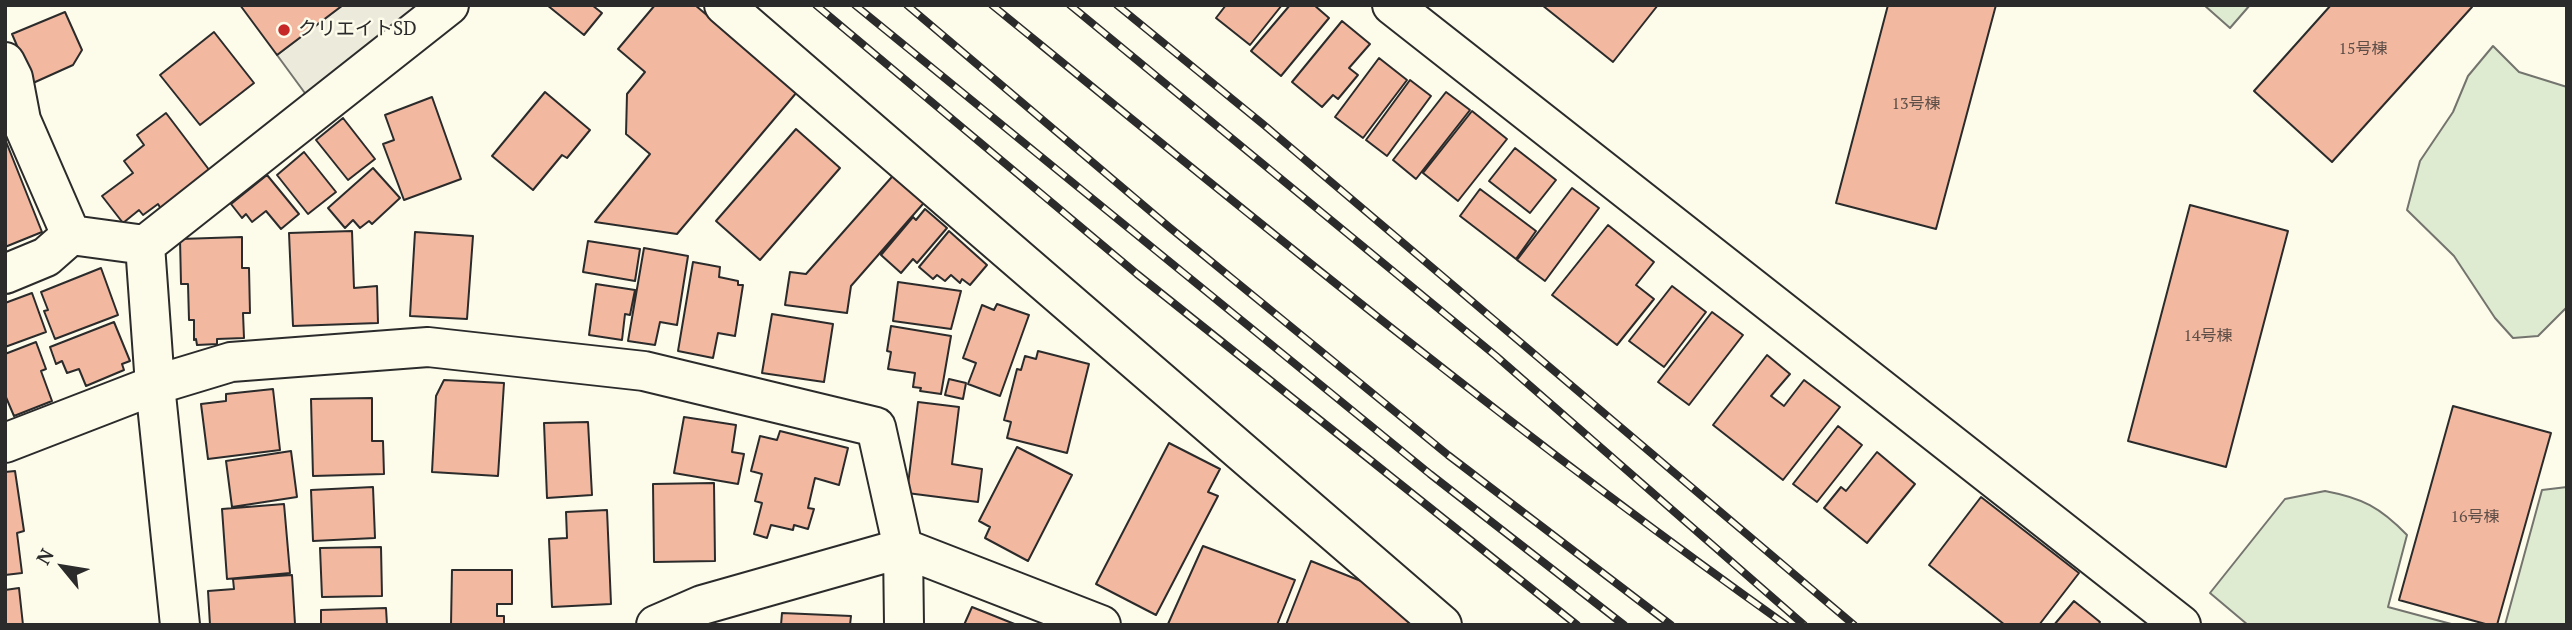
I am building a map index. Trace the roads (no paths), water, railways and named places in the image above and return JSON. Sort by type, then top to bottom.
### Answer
[{"type":"street","points":[[5,274],[46,257],[71,235],[145,245],[449,5]]},
{"type":"street","points":[[724,5],[1443,625]]},
{"type":"street","points":[[1392,5],[2181,625]]},
{"type":"street","points":[[5,62],[13,78],[21,120],[71,235]]},
{"type":"street","points":[[145,245],[155,385],[180,625]]},
{"type":"street","points":[[5,443],[155,385],[231,362],[428,347],[644,371],[876,427],[903,548],[904,625]]},
{"type":"street","points":[[656,625],[702,605],[903,548],[1101,625]]},
{"type":"railway","points":[[816,5],[1137,274],[1577,625]]},
{"type":"railway","points":[[855,5],[1430,474],[1624,625]]},
{"type":"railway","points":[[907,5],[1169,227],[1448,455],[1671,625]]},
{"type":"railway","points":[[992,5],[1384,322],[1583,476],[1786,625]]},
{"type":"railway","points":[[1070,5],[1496,356],[1804,625]]},
{"type":"railway","points":[[1117,5],[1264,125],[1854,625]]},
{"type":"place","name":"クリエイトSD","points":[[284,30]]}]
